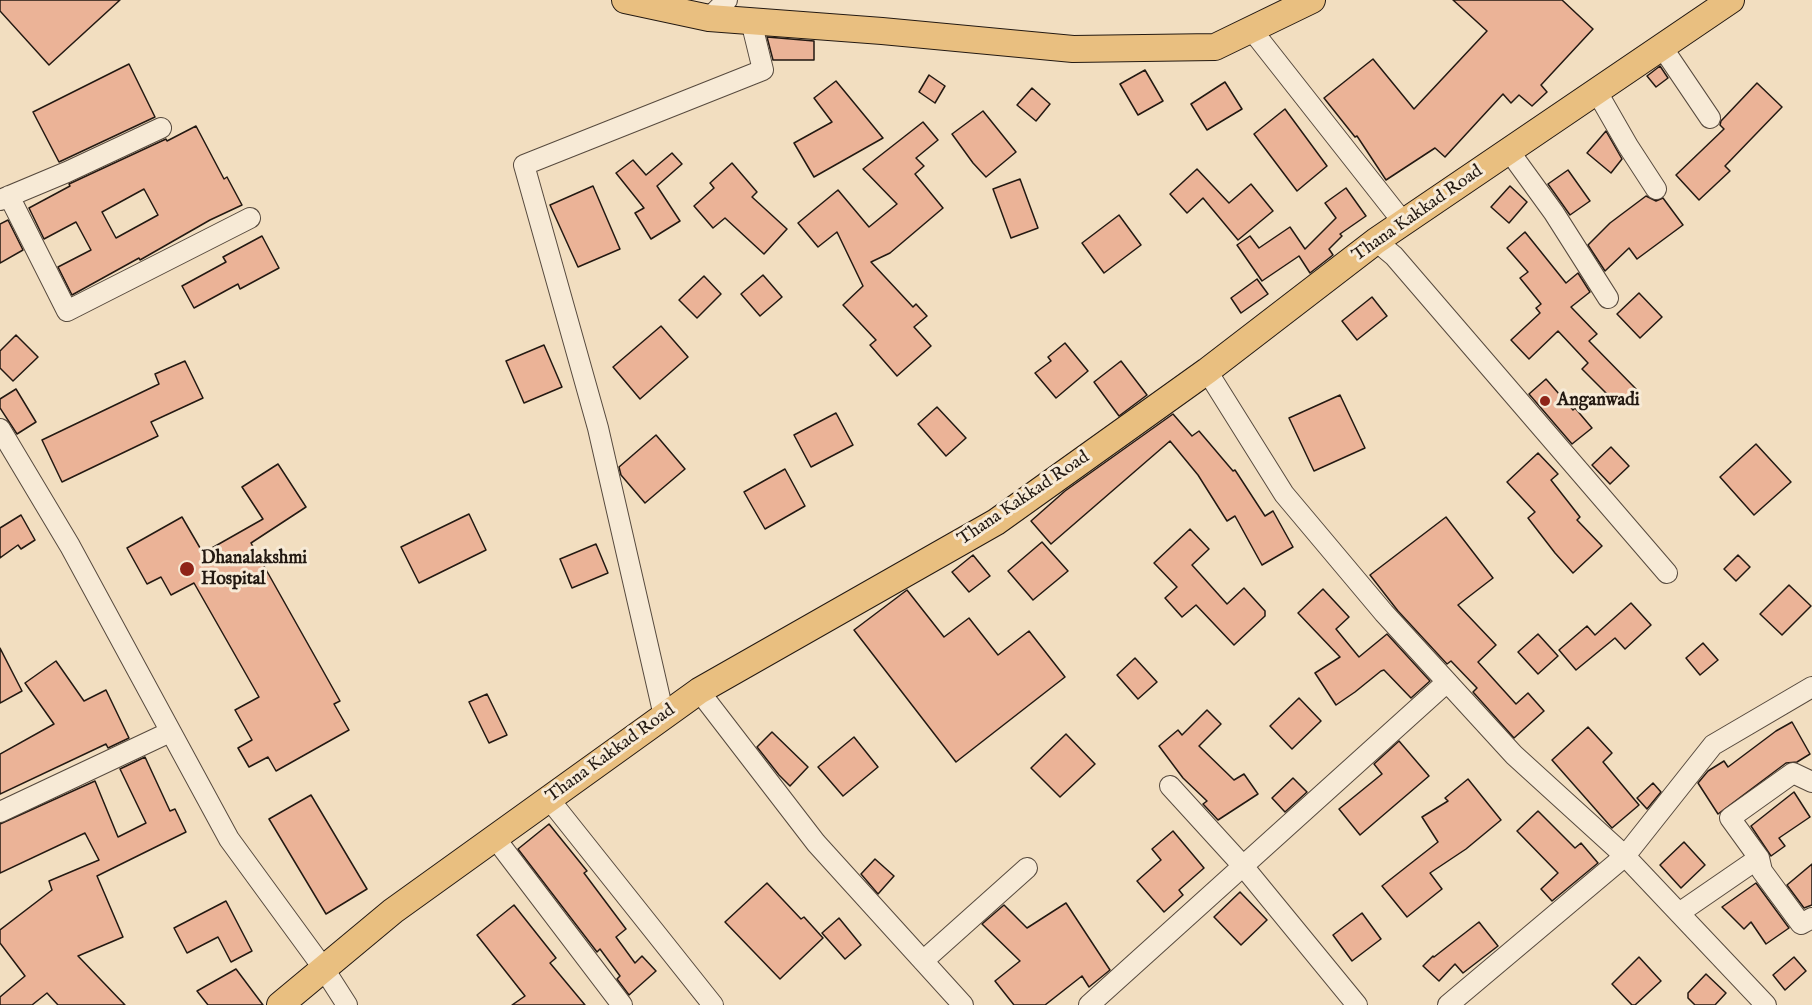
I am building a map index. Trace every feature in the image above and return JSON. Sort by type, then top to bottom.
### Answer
[{"type":"main road","points":[[625,0],[709,18],[1073,49],[1215,47],[1312,0]]},
{"type":"main road","name":"Thana Kakkad Road","points":[[280,1005],[393,912],[699,691],[996,522],[1208,371],[1376,240],[1731,0]]},
{"type":"street","points":[[709,18],[728,0]]},
{"type":"street","points":[[664,716],[598,428],[524,165],[763,70],[751,21]]},
{"type":"street","points":[[1251,29],[1403,222]]},
{"type":"street","points":[[1662,47],[1710,118]]},
{"type":"street","points":[[1597,92],[1656,189]]},
{"type":"street","points":[[161,128],[67,172],[4,198],[67,312],[250,218]]},
{"type":"street","points":[[1509,151],[1554,213],[1608,298]]},
{"type":"street","points":[[1376,240],[1394,256],[1667,573]]},
{"type":"street","points":[[1208,371],[1284,494],[1384,613],[1514,755],[1625,856],[1766,1005]]},
{"type":"street","points":[[0,429],[70,546],[229,839],[324,969],[347,1005]]},
{"type":"street","points":[[1089,1005],[1448,682]]},
{"type":"street","points":[[1448,1005],[1625,856],[1713,745],[1812,687]]},
{"type":"street","points":[[699,691],[816,843],[963,1005]]},
{"type":"street","points":[[0,812],[170,732]]},
{"type":"street","points":[[1812,782],[1793,773],[1730,818],[1759,858],[1762,871],[1801,924],[1812,918]]},
{"type":"street","points":[[1170,786],[1243,866],[1357,1005]]},
{"type":"street","points":[[549,799],[713,1005]]},
{"type":"street","points":[[495,838],[622,1005]]},
{"type":"street","points":[[1679,913],[1759,858]]},
{"type":"street","points":[[923,961],[1027,868]]},
{"type":"building","points":[[0,0],[120,0],[49,65],[0,11]]},
{"type":"building","points":[[1453,0],[1562,0],[1593,29],[1541,85],[1547,92],[1532,106],[1519,95],[1511,103],[1503,94],[1445,157],[1435,148],[1386,180],[1357,136],[1355,137],[1324,98],[1373,59],[1414,109],[1487,31]]},
{"type":"building","points":[[767,37],[814,41],[814,60],[773,60]]},
{"type":"building","points":[[129,64],[155,117],[59,162],[33,112]]},
{"type":"building","points":[[1660,66],[1668,78],[1656,87],[1647,76]]},
{"type":"building","points":[[1145,70],[1163,101],[1138,115],[1120,84]]},
{"type":"building","points":[[929,75],[945,86],[935,103],[919,92]]},
{"type":"building","points":[[836,81],[883,138],[814,177],[794,143],[832,122],[814,98]]},
{"type":"building","points":[[1225,82],[1242,109],[1207,130],[1191,104]]},
{"type":"building","points":[[1757,83],[1782,107],[1725,166],[1730,171],[1699,200],[1676,175],[1724,129],[1720,125],[1721,121]]},
{"type":"building","points":[[1032,88],[1050,104],[1036,121],[1017,105]]},
{"type":"building","points":[[1285,109],[1327,166],[1297,191],[1254,134]]},
{"type":"building","points":[[983,111],[1016,152],[986,177],[952,134]]},
{"type":"building","points":[[923,122],[938,140],[916,158],[924,166],[915,174],[943,208],[890,253],[871,262],[913,307],[916,304],[927,316],[914,327],[931,346],[897,376],[870,345],[876,340],[843,305],[863,286],[837,232],[818,247],[798,223],[838,190],[869,227],[897,204],[863,169]]},
{"type":"building","points":[[196,126],[224,179],[227,177],[242,205],[72,295],[58,267],[91,250],[76,222],[44,239],[29,208],[70,186],[69,184],[166,139],[167,141]],"holes":[[[144,189],[158,215],[116,238],[102,212]]]},
{"type":"building","points":[[1606,131],[1622,159],[1611,173],[1587,153]]},
{"type":"building","points":[[672,153],[682,164],[657,186],[680,221],[651,239],[635,213],[644,208],[616,173],[633,160],[646,175]]},
{"type":"building","points":[[732,163],[757,192],[752,197],[787,229],[764,254],[725,218],[713,228],[694,206],[714,188],[710,183]]},
{"type":"building","points":[[1197,169],[1229,203],[1251,184],[1273,211],[1238,240],[1203,198],[1187,213],[1170,194]]},
{"type":"building","points":[[1568,170],[1590,201],[1570,215],[1548,184]]},
{"type":"building","points":[[1020,179],[1038,228],[1011,238],[993,189]]},
{"type":"building","points":[[593,186],[620,249],[578,267],[550,205]]},
{"type":"building","points":[[1510,186],[1527,202],[1509,223],[1491,207]]},
{"type":"building","points":[[1346,188],[1366,216],[1340,234],[1342,236],[1329,249],[1333,255],[1310,273],[1299,256],[1262,281],[1237,245],[1250,236],[1259,248],[1290,227],[1305,249],[1336,218],[1325,203]]},
{"type":"building","points":[[1646,196],[1656,201],[1663,198],[1683,225],[1637,259],[1629,248],[1605,271],[1588,245],[1610,223]]},
{"type":"building","points":[[1119,215],[1141,245],[1104,273],[1082,243]]},
{"type":"building","points":[[8,220],[23,250],[0,263],[0,224]]},
{"type":"building","points":[[1525,232],[1566,283],[1578,273],[1590,292],[1571,307],[1597,334],[1589,341],[1637,390],[1618,405],[1582,369],[1588,363],[1558,331],[1529,359],[1511,340],[1540,313],[1536,308],[1541,304],[1520,278],[1528,272],[1507,248]]},
{"type":"building","points":[[262,236],[279,268],[240,289],[238,284],[194,308],[182,286],[226,262],[223,257]]},
{"type":"building","points":[[763,275],[782,297],[760,316],[741,294]]},
{"type":"building","points":[[704,276],[721,294],[697,318],[679,300]]},
{"type":"building","points":[[1257,279],[1268,294],[1241,313],[1231,298]]},
{"type":"building","points":[[1639,293],[1662,317],[1640,338],[1617,314]]},
{"type":"building","points":[[1372,297],[1387,316],[1357,340],[1342,321]]},
{"type":"building","points":[[661,326],[688,357],[640,399],[613,367]]},
{"type":"building","points":[[16,335],[38,357],[13,381],[0,368],[0,351]]},
{"type":"building","points":[[1065,343],[1088,371],[1056,398],[1035,373],[1051,361],[1048,357]]},
{"type":"building","points":[[544,345],[562,387],[524,403],[506,361]]},
{"type":"building","points":[[185,361],[203,398],[151,422],[158,436],[62,482],[42,440],[159,384],[155,374]]},
{"type":"building","points":[[1121,361],[1147,395],[1119,416],[1094,382]]},
{"type":"building","points":[[1546,379],[1592,428],[1572,444],[1529,394]]},
{"type":"building","points":[[16,389],[36,422],[17,434],[0,408],[0,399]]},
{"type":"building","points":[[1340,395],[1365,448],[1314,471],[1289,418]]},
{"type":"building","points":[[937,407],[966,438],[946,456],[918,424]]},
{"type":"building","points":[[836,413],[853,445],[811,467],[794,435]]},
{"type":"building","points":[[1173,414],[1192,436],[1199,431],[1233,471],[1235,470],[1265,516],[1273,511],[1293,547],[1262,565],[1235,516],[1227,521],[1198,475],[1170,441],[1051,544],[1031,521],[1065,491]]},
{"type":"building","points":[[656,435],[685,469],[645,503],[621,475],[619,467]]},
{"type":"building","points":[[1756,444],[1791,482],[1754,515],[1720,477]]},
{"type":"building","points":[[1611,447],[1629,466],[1610,484],[1592,465]]},
{"type":"building","points":[[1538,453],[1558,474],[1551,480],[1580,517],[1577,520],[1602,546],[1573,573],[1528,518],[1535,512],[1507,482]]},
{"type":"building","points":[[278,464],[306,507],[251,543],[340,701],[334,704],[349,730],[276,771],[268,757],[249,767],[238,748],[252,740],[235,710],[259,697],[194,583],[171,595],[161,577],[147,584],[127,548],[182,517],[203,553],[263,519],[242,487]]},
{"type":"building","points":[[785,469],[805,506],[765,529],[744,492]]},
{"type":"building","points":[[469,514],[486,550],[419,583],[401,547]]},
{"type":"building","points":[[21,515],[35,540],[21,549],[18,545],[0,558],[0,528]]},
{"type":"building","points":[[1446,517],[1493,578],[1458,605],[1496,645],[1478,662],[1516,704],[1528,693],[1544,711],[1514,738],[1473,692],[1477,688],[1451,661],[1447,664],[1398,611],[1370,575]]},
{"type":"building","points":[[1190,529],[1209,549],[1192,565],[1227,604],[1244,588],[1265,611],[1265,616],[1234,645],[1196,605],[1182,617],[1165,598],[1177,587],[1154,563]]},
{"type":"building","points":[[1042,542],[1068,571],[1033,600],[1008,571]]},
{"type":"building","points":[[596,544],[608,573],[572,588],[560,559]]},
{"type":"building","points":[[973,555],[990,576],[969,592],[952,572]]},
{"type":"building","points":[[1738,555],[1750,567],[1736,581],[1724,569]]},
{"type":"building","points":[[1789,585],[1811,606],[1782,635],[1760,614]]},
{"type":"building","points":[[1323,589],[1349,617],[1336,629],[1359,657],[1387,634],[1430,681],[1411,698],[1384,670],[1336,705],[1315,673],[1340,657],[1298,613]]},
{"type":"building","points":[[907,590],[944,637],[969,618],[998,655],[1029,631],[1065,677],[956,762],[854,630]]},
{"type":"building","points":[[1631,603],[1651,625],[1625,649],[1615,638],[1576,670],[1559,650],[1587,626],[1595,635]]},
{"type":"building","points":[[1538,634],[1558,656],[1538,674],[1518,652]]},
{"type":"building","points":[[1703,643],[1718,660],[1700,675],[1686,658]]},
{"type":"building","points":[[0,648],[22,691],[0,703]]},
{"type":"building","points":[[1135,658],[1157,682],[1138,699],[1117,675]]},
{"type":"building","points":[[56,661],[84,701],[106,690],[129,738],[108,748],[106,744],[0,794],[0,754],[54,724],[25,683]]},
{"type":"building","points":[[487,694],[507,735],[489,743],[469,702]]},
{"type":"building","points":[[1299,698],[1321,721],[1292,749],[1270,726]]},
{"type":"building","points":[[1207,710],[1221,724],[1199,746],[1234,780],[1244,774],[1258,794],[1218,820],[1203,804],[1207,801],[1183,778],[1159,746],[1178,730],[1182,735]]},
{"type":"building","points":[[1792,722],[1810,754],[1797,762],[1786,763],[1718,814],[1698,783],[1708,771],[1724,761],[1728,767],[1776,731]]},
{"type":"building","points":[[1588,727],[1612,753],[1603,762],[1639,805],[1612,828],[1552,760]]},
{"type":"building","points":[[772,732],[808,767],[790,786],[757,747]]},
{"type":"building","points":[[1066,734],[1095,764],[1060,797],[1031,768]]},
{"type":"building","points":[[854,737],[878,767],[843,796],[818,767]]},
{"type":"building","points":[[1399,741],[1429,776],[1360,835],[1339,809],[1382,774],[1374,764]]},
{"type":"building","points":[[145,757],[170,811],[175,809],[186,832],[97,876],[123,937],[78,956],[125,1005],[58,1005],[47,993],[32,1005],[0,1005],[0,997],[25,976],[0,943],[0,930],[52,890],[49,881],[99,860],[85,833],[0,873],[0,824],[95,781],[118,837],[146,823],[120,769]]},
{"type":"building","points":[[1293,778],[1307,792],[1285,812],[1272,798]]},
{"type":"building","points":[[1468,779],[1501,820],[1466,849],[1430,873],[1442,889],[1407,917],[1382,886],[1438,842],[1422,817],[1448,801],[1445,798]]},
{"type":"building","points":[[1653,783],[1661,792],[1647,809],[1637,798]]},
{"type":"building","points":[[1794,792],[1810,817],[1779,838],[1785,846],[1771,856],[1751,826]]},
{"type":"building","points":[[311,795],[367,889],[326,914],[269,819]]},
{"type":"building","points":[[1538,811],[1575,848],[1581,843],[1598,863],[1552,901],[1541,889],[1558,873],[1517,831]]},
{"type":"building","points":[[549,824],[587,871],[584,873],[626,929],[616,937],[635,963],[642,956],[656,971],[629,995],[617,979],[620,976],[600,949],[597,952],[518,849]]},
{"type":"building","points":[[1173,831],[1204,868],[1179,890],[1183,895],[1164,912],[1137,881],[1161,860],[1152,849]]},
{"type":"building","points":[[1684,842],[1705,865],[1681,888],[1660,865]]},
{"type":"building","points":[[875,859],[894,876],[878,894],[861,874]]},
{"type":"building","points":[[1812,864],[1812,905],[1804,908],[1787,885]]},
{"type":"building","points":[[767,883],[801,919],[804,917],[823,938],[780,979],[725,922]]},
{"type":"building","points":[[1756,883],[1789,928],[1766,944],[1751,922],[1744,929],[1722,907]]},
{"type":"building","points":[[1240,892],[1267,920],[1241,945],[1214,917]]},
{"type":"building","points":[[226,901],[252,951],[231,962],[218,937],[187,953],[174,928]]},
{"type":"building","points":[[1066,903],[1110,970],[1089,987],[1082,976],[1045,1005],[1014,1005],[995,981],[1020,961],[982,924],[1004,905],[1027,928]]},
{"type":"building","points":[[514,905],[556,958],[550,963],[585,1005],[512,1005],[525,996],[477,935]]},
{"type":"building","points":[[1362,913],[1381,939],[1352,961],[1333,935]]},
{"type":"building","points":[[839,918],[861,945],[845,959],[822,933]]},
{"type":"building","points":[[1479,922],[1498,946],[1463,973],[1455,964],[1439,981],[1423,966]]},
{"type":"building","points":[[1639,957],[1661,981],[1635,1005],[1632,1005],[1612,984]]},
{"type":"building","points":[[1794,957],[1806,971],[1785,990],[1773,975]]},
{"type":"building","points":[[236,969],[263,1005],[208,1005],[197,991]]},
{"type":"building","points":[[1706,974],[1726,993],[1715,1005],[1695,1005],[1688,998],[1688,993]]},
{"type":"place","name":"Anganwadi","points":[[1545,401]]},
{"type":"place","name":"Dhanalakshmi Hospital","points":[[187,569]]}]
